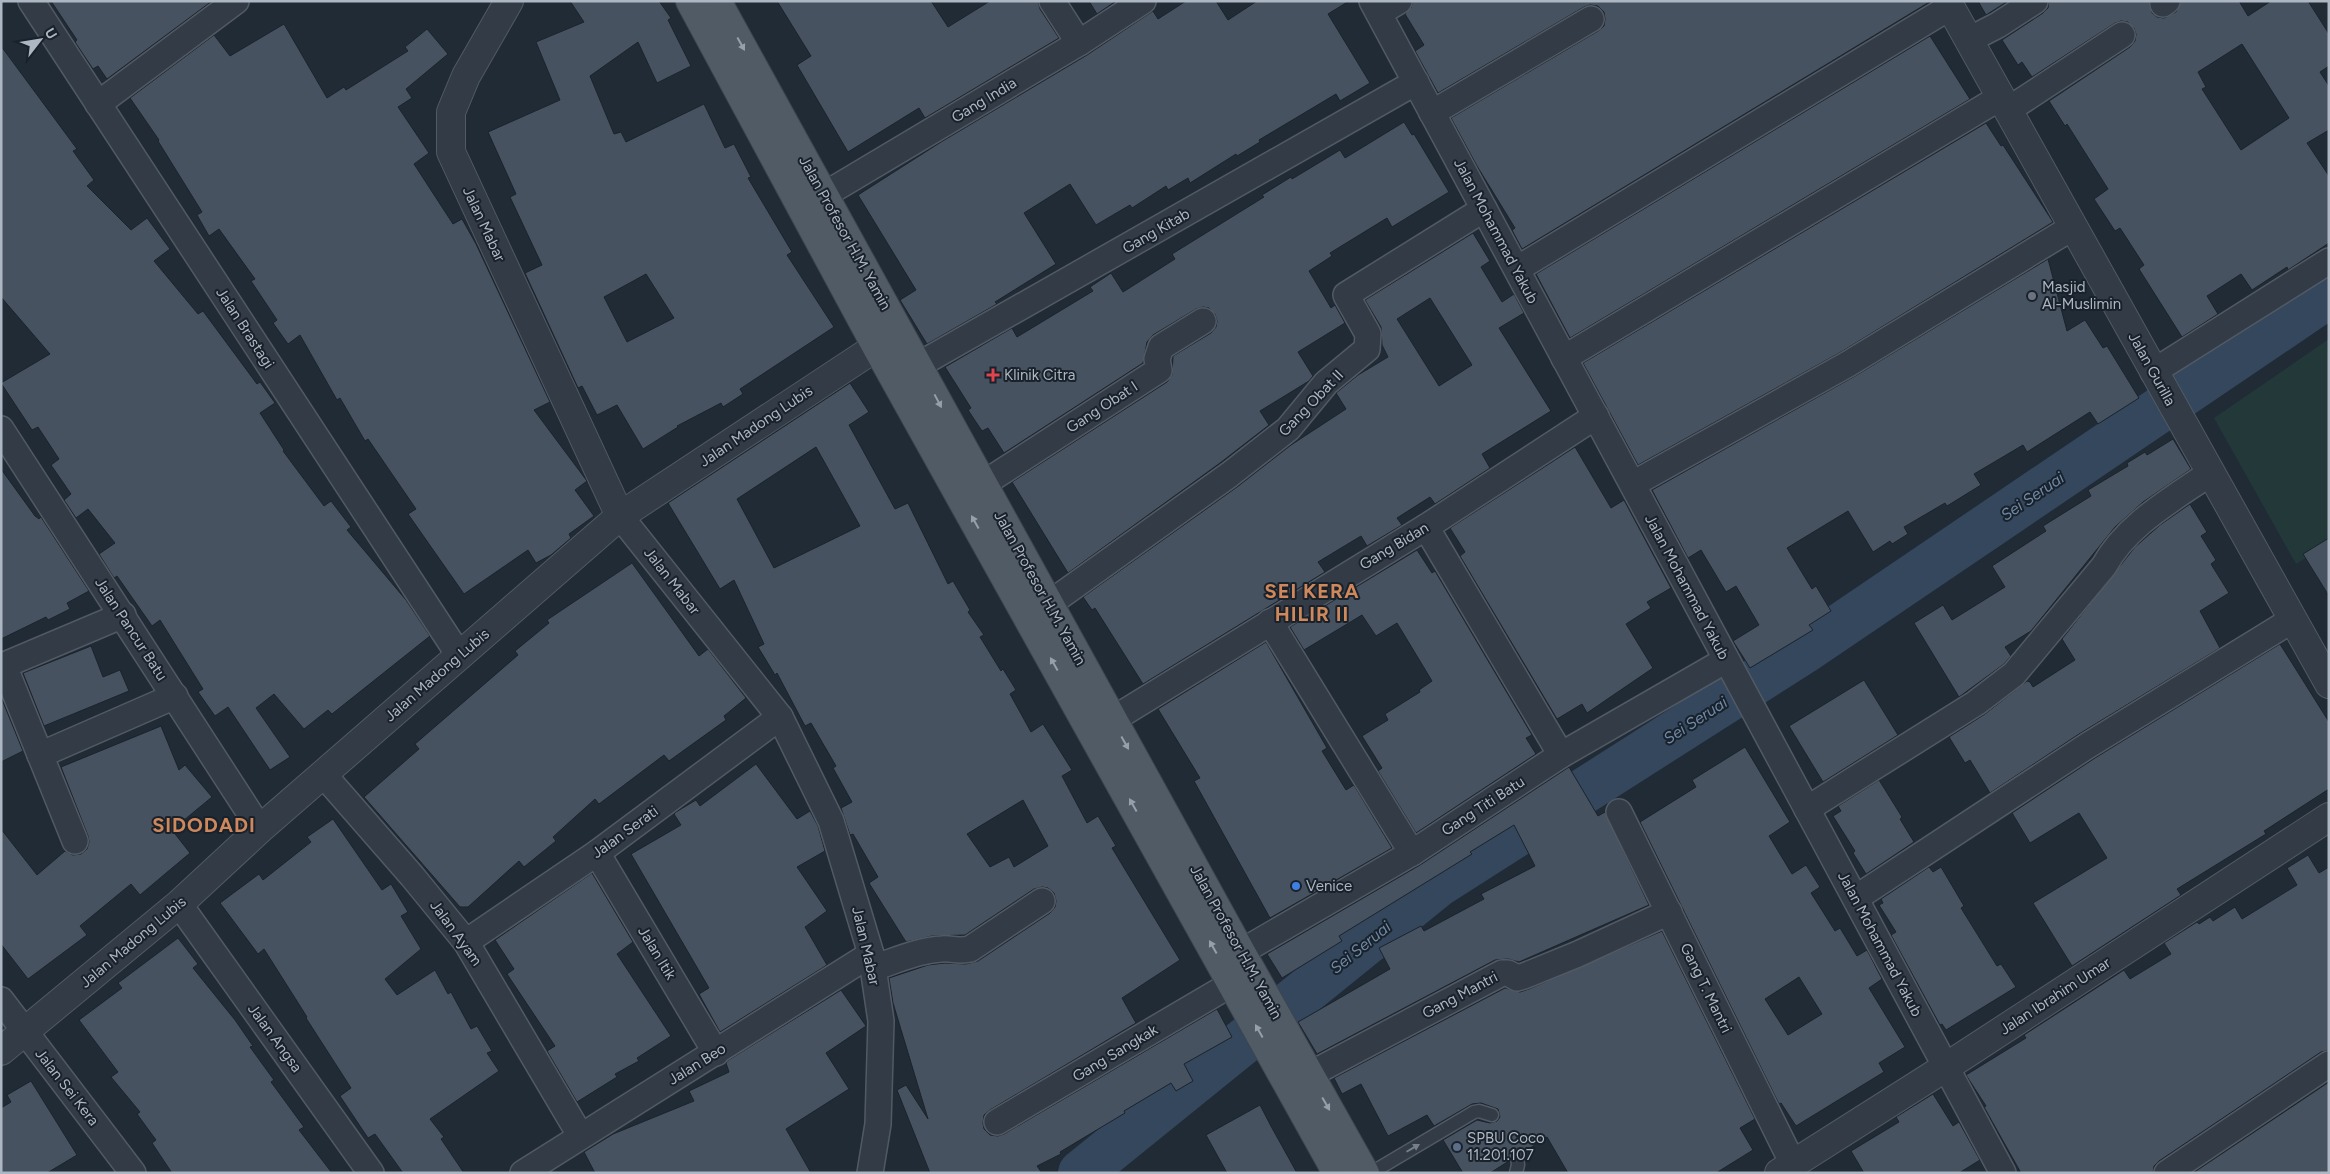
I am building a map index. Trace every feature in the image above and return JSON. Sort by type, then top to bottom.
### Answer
[{"type":"main road","name":"Jalan Profesor H.M. Yamin","points":[[690,1],[888,339],[919,366],[1241,952],[1248,994]]},
{"type":"main road","name":"Jalan Profesor H.M. Yamin","points":[[717,1],[824,196],[888,339],[895,379],[1248,994],[1284,1051],[1337,1173]]},
{"type":"main road","name":"Jalan Profesor H.M. Yamin","points":[[1284,1051],[1309,1075],[1366,1173]]},
{"type":"street","name":"Jalan Brastagi","points":[[31,1],[459,655]]},
{"type":"street","points":[[98,104],[236,1]]},
{"type":"street","name":"Jalan Mabar","points":[[509,1],[466,76],[451,112],[451,152],[620,516],[780,717],[831,821],[872,961],[881,1021],[878,1124],[870,1173]]},
{"type":"street","points":[[1052,1],[1079,43]]},
{"type":"street","name":"Gang India","points":[[824,196],[1079,43],[1143,1]]},
{"type":"street","points":[[1969,40],[1998,25],[2035,1]]},
{"type":"street","points":[[1517,269],[1949,4]]},
{"type":"street","name":"Jalan Gurilla","points":[[1949,4],[2329,684]]},
{"type":"street","name":"Jalan Mohammad Yakub","points":[[1384,5],[1416,82],[1432,113],[1634,484],[1730,669],[2004,1173]]},
{"type":"street","points":[[1432,113],[1591,19]]},
{"type":"street","points":[[1564,358],[2122,35]]},
{"type":"street","name":"Gang Kitab","points":[[895,379],[1416,82]]},
{"type":"street","name":"Gang Obat II","points":[[1049,604],[1229,475],[1288,429],[1326,383],[1367,348],[1368,334],[1346,295],[1484,209]]},
{"type":"street","points":[[1634,484],[1848,364],[2074,227]]},
{"type":"street","points":[[2157,379],[2329,261]]},
{"type":"street","name":"Gang Obat I","points":[[983,484],[1159,370],[1157,358],[1161,347],[1203,321]]},
{"type":"street","name":"Jalan Madong Lubis","points":[[1,1051],[179,904],[260,829],[620,516],[888,339]]},
{"type":"street","name":"Gang Bidan","points":[[1112,720],[1426,526],[1596,416]]},
{"type":"street","name":"Jalan Pancur Batu","points":[[1,430],[123,615],[260,829]]},
{"type":"street","points":[[1807,809],[1976,703],[2014,674],[2104,566],[2114,548],[2128,532],[2210,473]]},
{"type":"street","points":[[1426,526],[1560,755]]},
{"type":"street","points":[[75,841],[7,673],[7,664],[123,615]]},
{"type":"street","points":[[1856,898],[2087,746],[2292,620]]},
{"type":"street","points":[[1270,622],[1412,853]]},
{"type":"street","name":"Gang Titi Batu","points":[[1241,952],[1412,853],[1560,755],[1730,669]]},
{"type":"street","points":[[40,755],[175,696]]},
{"type":"street","name":"Jalan Serati","points":[[466,942],[597,853],[780,717]]},
{"type":"street","name":"Jalan Ayam","points":[[323,774],[466,942],[580,1135]]},
{"type":"street","name":"Gang T. Mantri","points":[[1618,812],[1669,912],[1786,1168]]},
{"type":"street","name":"Jalan Ibrahim Umar","points":[[1786,1168],[1946,1067],[2329,817]]},
{"type":"street","name":"Jalan Itik","points":[[597,853],[716,1053]]},
{"type":"street","name":"Jalan Beo","points":[[523,1173],[580,1135],[872,961],[945,948],[957,952],[970,950],[1042,901]]},
{"type":"street","name":"Jalan Angsa","points":[[179,904],[372,1173]]},
{"type":"street","name":"Gang Mantri","points":[[1309,1075],[1502,972],[1517,978],[1524,976],[1578,954],[1669,912]]},
{"type":"street","name":"Gang Sangkak","points":[[997,1122],[1248,994]]},
{"type":"street","name":"Jalan Sei Kera","points":[[1,1000],[133,1173]]},
{"type":"street","points":[[2167,1173],[2329,1064]]},
{"type":"lane","points":[[1371,1173],[1474,1112],[1492,1115]]},
{"type":"lane","points":[[1516,1173],[1518,1165],[1517,1156]]},
{"type":"green space","points":[[2329,339],[2329,544],[2296,564],[2214,418]]},
{"type":"building","points":[[51,1],[212,1],[107,79],[98,66],[93,69],[75,42],[77,40]]},
{"type":"building","points":[[570,1],[659,1],[671,18],[668,20],[691,66],[657,83],[638,42],[590,76],[614,134],[621,132],[626,142],[704,104],[725,148],[734,144],[751,177],[748,178],[792,252],[787,255],[834,327],[740,389],[743,394],[723,407],[721,403],[677,426],[643,449],[617,405],[597,415],[582,386],[578,388],[525,273],[542,265],[510,197],[516,194],[488,132],[560,100],[536,42],[584,22]],"holes":[[[646,274],[674,318],[627,342],[604,297]]]},
{"type":"building","points":[[777,1],[931,1],[948,27],[990,1],[1038,1],[1040,9],[1059,38],[925,118],[919,108],[848,152],[797,65],[811,56]]},
{"type":"building","points":[[1089,1],[1116,1],[1097,14]]},
{"type":"building","points":[[1186,1],[1216,1],[1228,20],[1257,1],[1349,1],[1328,14],[1370,83],[1340,101],[1336,94],[1190,183],[1188,178],[1168,190],[1166,186],[1132,208],[1130,205],[1096,225],[1070,184],[1024,213],[1056,264],[995,302],[997,304],[927,344],[900,300],[916,290],[858,195],[941,142],[1087,55],[1153,11],[1158,19]]},
{"type":"building","points":[[1413,1],[1931,1],[1522,249],[1512,230],[1515,228],[1477,166],[1451,118],[1598,31],[1604,26],[1604,12],[1598,6],[1590,5],[1584,7],[1438,93],[1415,51],[1424,45],[1405,14],[1411,8]]},
{"type":"building","points":[[1978,1],[2008,1],[1986,15]]},
{"type":"building","points":[[2049,1],[2149,1],[2152,13],[2157,17],[2164,18],[2176,12],[2181,1],[2239,1],[2248,16],[2271,1],[2308,1],[2329,34],[2329,66],[2320,72],[2329,86],[2329,130],[2307,143],[2329,176],[2329,243],[2288,270],[2287,267],[2252,290],[2241,274],[2207,296],[2218,314],[2182,337],[2139,269],[2144,265],[2120,228],[2115,231],[2094,199],[2108,189],[2067,124],[2065,126],[2049,101],[2130,47],[2135,41],[2136,34],[2134,28],[2128,22],[2121,21],[2115,23],[2032,77],[2022,62],[2018,65],[2002,40],[2048,8]],"holes":[[[2242,44],[2289,118],[2241,150],[2202,89],[2206,87],[2198,72]]]},
{"type":"building","points":[[284,24],[327,98],[344,87],[346,90],[408,51],[405,47],[427,29],[448,54],[406,89],[412,98],[398,107],[429,153],[414,164],[453,224],[462,219],[476,244],[550,402],[534,410],[587,481],[575,490],[594,516],[569,534],[571,538],[551,555],[536,563],[528,550],[464,594],[408,514],[416,509],[368,439],[365,441],[340,398],[337,400],[300,335],[288,344],[273,323],[277,320],[251,281],[255,279],[219,229],[209,236],[197,215],[202,212],[159,140],[130,98],[214,35],[230,56]]},
{"type":"building","points":[[1930,36],[1970,99],[1570,338],[1536,274]]},
{"type":"building","points":[[1,46],[77,149],[73,151],[94,180],[87,186],[131,230],[147,218],[170,249],[154,261],[198,314],[203,311],[257,384],[260,382],[275,403],[260,413],[283,451],[324,506],[331,501],[351,527],[347,530],[406,600],[430,636],[332,714],[328,710],[304,729],[274,694],[256,708],[290,757],[270,770],[228,707],[215,716],[198,692],[203,689],[160,620],[152,626],[117,576],[114,578],[99,554],[115,543],[88,509],[76,518],[64,500],[71,494],[51,465],[59,459],[38,427],[32,430],[1,383],[50,354],[1,297]]},
{"type":"building","points":[[1404,122],[1412,135],[1414,134],[1449,192],[1392,227],[1387,218],[1330,253],[1332,256],[1309,271],[1331,308],[1335,305],[1345,323],[1298,352],[1313,376],[1309,381],[1260,411],[1269,425],[1220,463],[1068,573],[1012,482],[1167,382],[1172,375],[1173,356],[1211,333],[1216,327],[1215,314],[1209,308],[1196,309],[1153,335],[1147,342],[1143,363],[1004,453],[988,428],[982,431],[968,410],[971,408],[945,367],[1012,328],[1017,337],[1093,291],[1090,287],[1111,273],[1123,292],[1175,259],[1172,254],[1264,197],[1262,195],[1291,177],[1292,179],[1340,150],[1345,158]]},
{"type":"building","points":[[1986,123],[2001,146],[2003,145],[2053,222],[1841,352],[1638,465],[1583,363]]},
{"type":"building","points":[[1473,233],[1490,261],[1481,267],[1502,302],[1514,294],[1524,313],[1499,328],[1551,411],[1482,454],[1490,468],[1435,504],[1430,497],[1397,518],[1402,525],[1367,546],[1361,536],[1318,562],[1325,572],[1143,684],[1095,608],[1092,610],[1083,597],[1237,487],[1291,445],[1346,409],[1336,393],[1358,375],[1388,357],[1382,345],[1381,327],[1365,300]],"holes":[[[1430,298],[1472,365],[1439,386],[1397,319]]]},
{"type":"building","points":[[2048,259],[2067,331],[2085,320],[2103,348],[2107,346],[2139,398],[2098,424],[2090,412],[2027,452],[2023,445],[1974,474],[1981,485],[1947,506],[1945,503],[1904,527],[1908,534],[1892,544],[1890,541],[1873,552],[1848,511],[1787,548],[1812,589],[1816,586],[1831,611],[1809,625],[1813,630],[1750,668],[1733,641],[1759,625],[1736,586],[1726,592],[1701,550],[1688,558],[1652,490],[1855,376]]},
{"type":"building","points":[[850,383],[869,412],[849,425],[895,509],[908,503],[948,584],[953,581],[970,610],[968,612],[984,635],[980,637],[1001,671],[1003,669],[1016,690],[1010,694],[1031,732],[1043,724],[1072,770],[1062,776],[1087,823],[1098,816],[1116,846],[1112,848],[1180,960],[1122,998],[1136,1023],[990,1110],[984,1115],[984,1129],[990,1135],[998,1136],[1004,1134],[1217,1009],[1232,1037],[1184,1064],[1193,1081],[1176,1091],[1171,1083],[1124,1111],[1125,1113],[1060,1152],[1061,1154],[1037,1166],[1042,1173],[930,1173],[897,1090],[906,1085],[928,1119],[893,1003],[889,978],[928,965],[945,963],[966,964],[978,961],[1050,913],[1055,907],[1054,893],[1048,888],[1034,889],[965,935],[932,936],[906,942],[869,883],[878,877],[853,834],[850,835],[841,808],[852,802],[833,768],[836,766],[811,723],[805,726],[777,673],[775,675],[758,647],[764,644],[734,580],[720,589],[668,503]],"holes":[[[816,447],[860,526],[774,568],[737,499]],[[1023,800],[1048,846],[1014,867],[1009,857],[990,867],[967,834]]]},
{"type":"building","points":[[2173,439],[2191,469],[2143,502],[2115,527],[2031,631],[2005,647],[2011,656],[2004,664],[1959,697],[1914,623],[1943,605],[1952,620],[2005,587],[1992,566],[2046,531],[2043,526],[2091,496],[2088,490],[2128,466],[2127,463],[2145,452],[2147,455]]},
{"type":"building","points":[[1575,447],[1611,508],[1624,500],[1671,588],[1647,602],[1651,608],[1626,624],[1653,668],[1587,713],[1582,704],[1557,719],[1460,556],[1465,552],[1450,528]]},
{"type":"building","points":[[1,469],[35,516],[39,519],[41,517],[89,591],[67,603],[70,609],[48,620],[46,617],[1,639]]},
{"type":"building","points":[[2190,504],[2207,532],[2201,536],[2216,560],[2211,564],[2229,593],[2200,611],[2220,648],[2079,734],[1990,793],[1970,760],[1965,763],[1949,737],[1985,714],[2027,681],[2033,687],[2075,660],[2062,639],[2135,547],[2160,525]]},
{"type":"building","points":[[2329,538],[2329,596],[2303,554]]},
{"type":"building","points":[[1417,550],[1432,573],[1435,571],[1532,735],[1526,738],[1536,754],[1416,833],[1378,771],[1382,768],[1362,736],[1388,720],[1385,714],[1420,692],[1419,690],[1432,681],[1397,623],[1376,636],[1362,615],[1304,650],[1290,627]]},
{"type":"building","points":[[632,563],[699,656],[708,649],[746,698],[724,716],[726,720],[669,761],[664,755],[599,804],[595,799],[553,837],[556,841],[524,867],[519,861],[468,907],[460,907],[364,797],[419,749],[415,744],[518,655],[515,651],[549,623],[547,620]]},
{"type":"building","points":[[1266,642],[1327,748],[1322,751],[1346,790],[1354,785],[1392,848],[1270,918],[1194,781],[1200,778],[1158,709]]},
{"type":"building","points":[[2280,644],[2329,722],[2329,789],[2264,831],[2266,834],[2177,889],[2181,895],[2072,966],[2033,903],[2107,858],[2079,813],[2030,843],[2012,813],[2095,758]]},
{"type":"building","points":[[91,646],[103,677],[120,670],[129,691],[44,726],[23,673]]},
{"type":"building","points":[[1864,680],[1898,735],[1823,782],[1789,726]]},
{"type":"building","points":[[1,697],[23,751],[1,762]]},
{"type":"building","points":[[161,726],[179,770],[185,765],[212,797],[172,830],[190,853],[140,895],[131,884],[80,926],[87,935],[28,979],[1,944],[1,829],[37,875],[65,851],[73,855],[81,854],[87,849],[88,836],[61,767]]},
{"type":"building","points":[[1745,747],[1790,822],[1769,836],[1792,874],[1806,865],[1820,887],[1811,893],[1835,931],[1840,928],[1857,956],[1867,950],[1882,979],[1869,988],[1905,1047],[1879,1063],[1884,1072],[1796,1126],[1781,1103],[1779,1104],[1640,822],[1696,787],[1692,780]],"holes":[[[1799,977],[1822,1014],[1788,1035],[1765,999]]]},
{"type":"building","points":[[756,764],[797,819],[810,811],[818,826],[825,851],[797,867],[827,911],[805,927],[827,965],[720,1032],[699,994],[709,988],[631,854],[681,825],[674,814],[676,812],[696,800],[700,806]]},
{"type":"building","points":[[1569,767],[1598,816],[1605,812],[1649,905],[1519,962],[1508,959],[1495,960],[1317,1054],[1298,1022],[1390,969],[1379,948],[1421,926],[1424,931],[1484,899],[1481,894],[1535,866],[1514,825],[1470,852],[1472,854],[1339,936],[1342,941],[1282,978],[1267,954],[1420,865]]},
{"type":"building","points":[[1879,780],[1902,817],[1900,819],[1914,842],[1866,874],[1853,853],[1855,851],[1833,816],[1841,811],[1838,806]]},
{"type":"building","points":[[333,819],[382,890],[391,884],[408,912],[401,916],[421,949],[385,979],[397,995],[435,970],[448,994],[451,992],[471,1029],[477,1026],[492,1051],[487,1053],[499,1071],[430,1119],[444,1137],[441,1139],[464,1173],[403,1173],[375,1134],[368,1138],[340,1096],[351,1088],[307,1017],[264,949],[258,954],[220,903],[259,874],[263,880],[311,842],[307,837]]},
{"type":"building","points":[[2308,855],[2319,873],[2329,867],[2329,1050],[2321,1052],[2159,1161],[2154,1166],[2153,1173],[2021,1173],[1984,1107],[1986,1106],[1966,1075],[2026,1038],[2024,1035],[2124,970],[2130,979],[2171,954],[2164,943],[2197,922],[2199,924],[2210,917],[2213,921],[2235,907],[2242,919],[2297,885],[2287,868]]},
{"type":"building","points":[[1929,867],[1933,872],[1941,867],[1964,906],[1961,908],[1997,966],[2001,964],[2016,987],[1946,1030],[1942,1024],[1940,1025],[1891,935],[1896,932],[1879,905],[1883,903],[1881,899]]},
{"type":"building","points":[[592,873],[633,942],[617,954],[671,1036],[637,1058],[639,1061],[615,1074],[617,1077],[577,1102],[547,1051],[555,1046],[507,974],[514,969],[495,940]]},
{"type":"building","points":[[1662,931],[1755,1119],[1740,1128],[1753,1150],[1716,1173],[1568,1173],[1547,1137],[1524,1152],[1520,1148],[1513,1149],[1509,1153],[1509,1161],[1490,1173],[1463,1173],[1443,1140],[1477,1120],[1490,1123],[1497,1121],[1500,1117],[1498,1109],[1481,1103],[1472,1104],[1434,1126],[1427,1115],[1388,1136],[1361,1084],[1342,1094],[1334,1078],[1505,988],[1520,992],[1529,989]]},
{"type":"building","points":[[178,938],[198,964],[193,968],[235,1020],[253,1046],[250,1047],[274,1080],[271,1082],[304,1127],[299,1130],[332,1173],[172,1173],[152,1143],[156,1140],[137,1114],[140,1112],[111,1077],[118,1072],[79,1020],[122,988],[118,983]]},
{"type":"building","points":[[841,990],[866,1026],[826,1053],[849,1089],[786,1129],[811,1173],[595,1173],[584,1152],[613,1134],[694,1101],[689,1091],[729,1072],[727,1061]]},
{"type":"building","points":[[31,1081],[77,1155],[47,1173],[1,1173],[1,1108],[11,1102],[7,1095]]},
{"type":"building","points":[[2329,1082],[2329,1173],[2193,1173]]},
{"type":"building","points":[[1933,1094],[1953,1126],[1959,1122],[1980,1160],[1959,1173],[1864,1173],[1851,1151],[1899,1122],[1896,1117]]},
{"type":"building","points":[[1260,1105],[1297,1173],[1227,1173],[1206,1135]]},
{"type":"waterway","name":"Sei Seruai","points":[[1081,1173],[1438,884],[1808,648],[2329,295]]},
{"type":"place","name":"Masjid Al-Muslimin","points":[[2032,296]]},
{"type":"place","name":"Klinik Citra","points":[[993,375]]},
{"type":"place","name":"Venice","points":[[1296,886]]},
{"type":"place","name":"SPBU Coco 11.201.107","points":[[1457,1147]]},
{"type":"district","name":"SEI KERA HILIR II","points":[[1312,602]]},
{"type":"district","name":"SIDODADI","points":[[204,825]]}]
